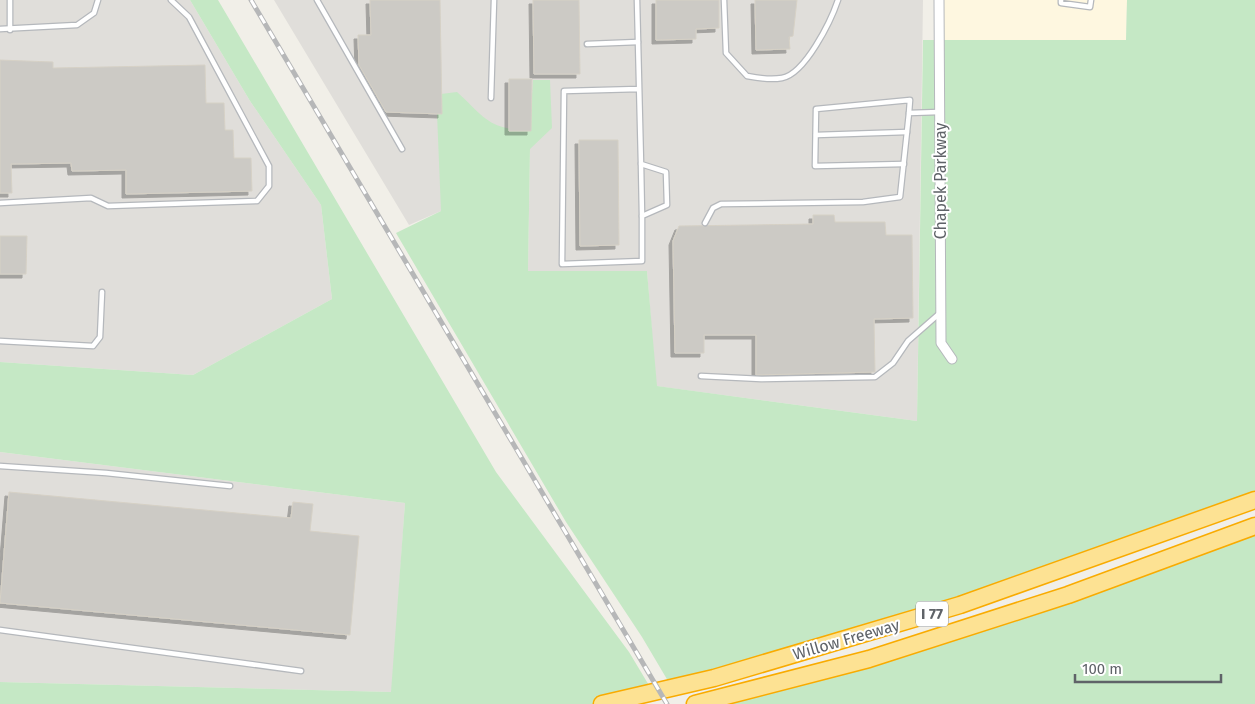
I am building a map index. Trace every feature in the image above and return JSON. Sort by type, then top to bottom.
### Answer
[{"type":"highway","name":"Willow Freeway","points":[[602,704],[714,678],[960,605],[1255,500]]},
{"type":"highway","name":"Willow Freeway","points":[[695,704],[888,653],[1068,595],[1255,526]]},
{"type":"street","name":"Chapek Parkway","points":[[939,0],[941,343],[952,359]]},
{"type":"lane","points":[[10,0],[10,30]]},
{"type":"lane","points":[[0,29],[10,30],[77,25],[94,13],[98,0]]},
{"type":"lane","points":[[0,203],[91,198],[108,206],[257,201],[269,186],[269,166],[189,17],[171,0]]},
{"type":"lane","points":[[317,0],[402,149]]},
{"type":"lane","points":[[491,98],[494,0]]},
{"type":"lane","points":[[637,0],[642,216],[642,261],[562,264],[564,92],[639,89]]},
{"type":"lane","points":[[724,0],[726,52],[746,76],[782,78],[795,72],[803,64],[834,11],[838,0]]},
{"type":"lane","points":[[1061,0],[1061,3],[1090,7],[1091,0]]},
{"type":"lane","points":[[586,44],[638,42]]},
{"type":"lane","points":[[705,222],[713,208],[721,204],[863,202],[900,197],[904,164],[906,132],[910,100],[816,108],[815,166],[904,164]]},
{"type":"lane","points":[[909,113],[939,112]]},
{"type":"lane","points":[[816,135],[906,132]]},
{"type":"lane","points":[[641,164],[666,172],[667,205],[642,216]]},
{"type":"lane","points":[[0,341],[93,346],[100,337],[102,292]]},
{"type":"lane","points":[[701,376],[761,378],[874,377],[893,363],[908,342],[941,312]]},
{"type":"lane","points":[[0,466],[106,473],[230,486]]},
{"type":"lane","points":[[0,630],[301,671]]},
{"type":"shaded area","points":[[0,0],[190,0],[250,101],[321,205],[332,299],[193,375],[0,362]]},
{"type":"shaded area","points":[[274,0],[923,0],[917,421],[656,386],[647,271],[528,271],[530,149],[441,211],[409,225]]},
{"type":"shaded area","points":[[939,0],[1127,0],[1126,40],[939,40]]},
{"type":"shaded area","points":[[0,452],[405,503],[392,692],[0,682]]},
{"type":"green space","points":[[190,0],[218,0],[496,472],[629,652],[653,692],[602,704],[0,704],[0,682],[391,692],[405,503],[0,452],[0,362],[193,375],[332,299],[321,205],[250,101]]},
{"type":"green space","points":[[1127,0],[1255,0],[1255,500],[960,605],[671,686],[642,637],[566,522],[396,233],[441,211],[437,114],[442,114],[441,94],[457,92],[480,114],[494,124],[526,130],[531,111],[533,80],[550,80],[552,128],[530,149],[528,271],[647,271],[657,386],[917,421],[923,40],[1126,40]]},
{"type":"green space","points":[[1255,526],[1255,704],[695,704],[869,659]]},
{"type":"building","points":[[370,0],[440,0],[442,114],[386,112],[359,65],[358,35],[371,35]]},
{"type":"building","points":[[533,0],[579,0],[580,74],[534,74]]},
{"type":"building","points":[[656,0],[719,0],[719,28],[696,29],[696,39],[656,40]]},
{"type":"building","points":[[755,0],[797,0],[793,36],[789,37],[790,49],[756,50]]},
{"type":"building","points":[[0,60],[53,62],[53,68],[205,65],[206,103],[224,103],[225,130],[233,130],[234,158],[251,158],[252,191],[126,194],[126,170],[72,171],[71,163],[11,164],[12,193],[0,193]]},
{"type":"building","points":[[509,79],[532,79],[531,131],[509,131]]},
{"type":"building","points":[[579,140],[618,140],[619,245],[580,246]]},
{"type":"building","points":[[813,215],[834,215],[835,222],[885,222],[886,235],[912,235],[913,318],[874,319],[875,372],[756,375],[756,335],[704,335],[704,353],[675,353],[673,241],[679,226],[813,224]]},
{"type":"building","points":[[0,236],[27,236],[26,274],[0,274]]},
{"type":"building","points":[[9,492],[291,518],[293,502],[313,504],[310,531],[359,536],[350,635],[0,603]]},
{"type":"railway","points":[[251,0],[667,704]]}]
